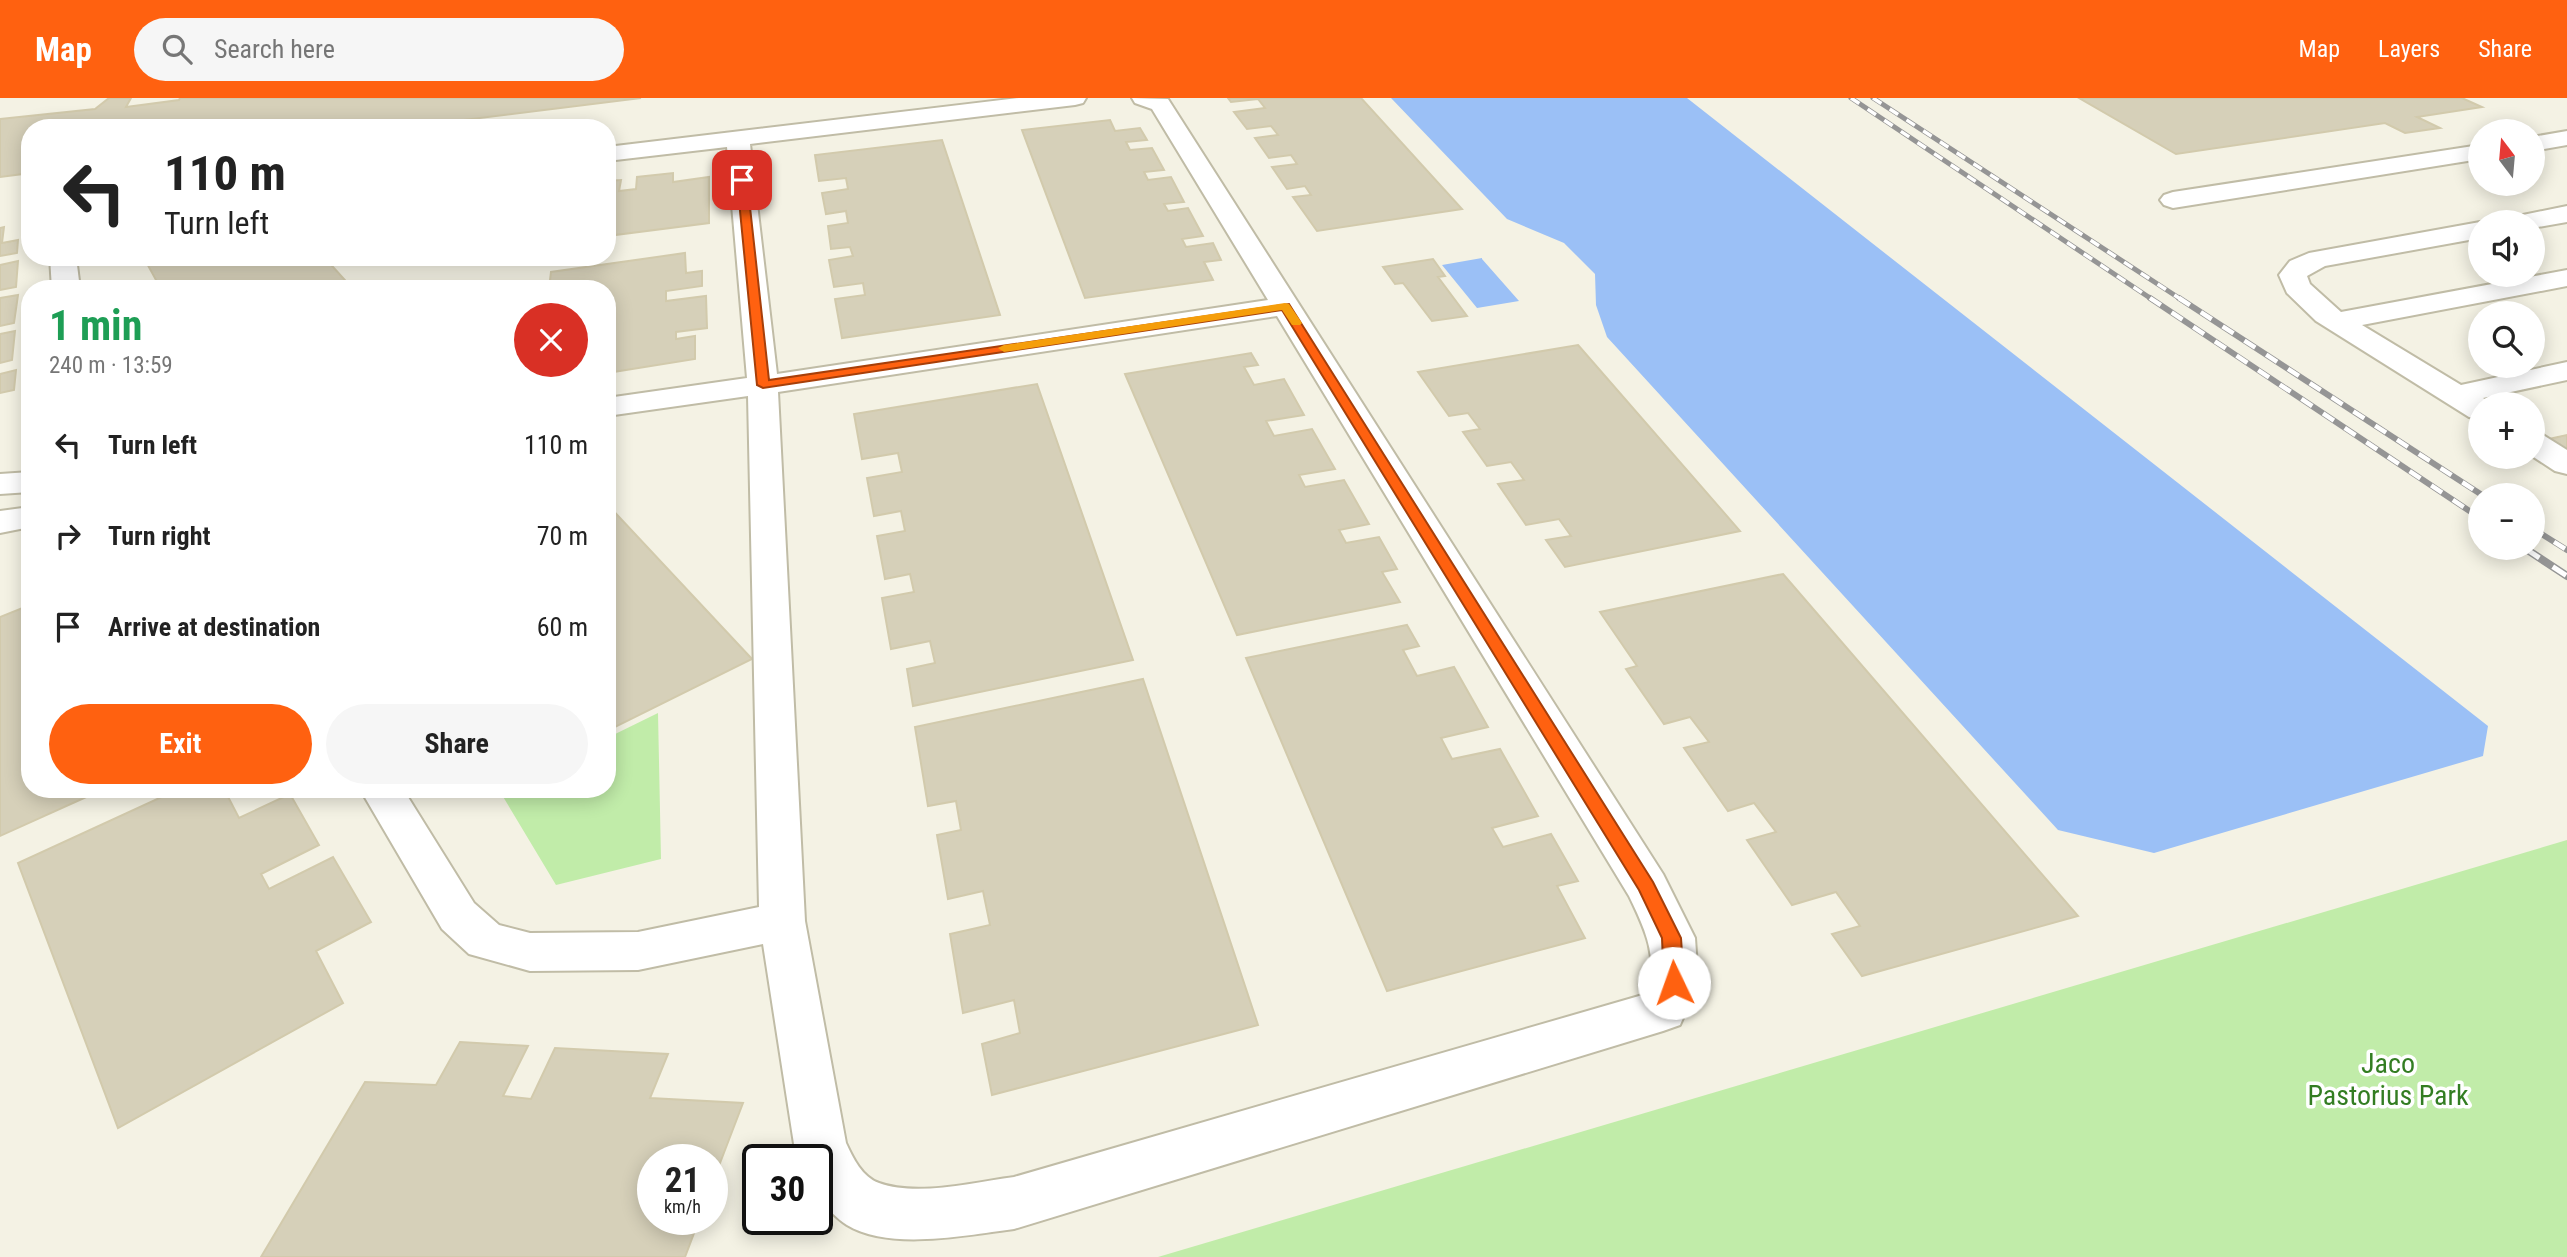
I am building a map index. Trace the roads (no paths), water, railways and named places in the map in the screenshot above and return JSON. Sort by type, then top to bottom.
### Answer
[{"type":"street","points":[[616,153],[1075,98]]},
{"type":"street","points":[[738,138],[763,385],[782,921],[820,1144],[837,1182],[866,1207],[919,1215],[1014,1203],[1662,1010],[1674,983],[1672,938],[1647,887],[1160,104],[1143,98]]},
{"type":"street","points":[[2545,142],[2567,138]]},
{"type":"street","points":[[2173,201],[2468,154]]},
{"type":"street","points":[[2545,218],[2567,214]]},
{"type":"street","points":[[2468,232],[2318,259],[2300,267],[2293,275],[2297,287],[2309,301],[2468,402]]},
{"type":"street","points":[[2337,321],[2567,278]]},
{"type":"street","points":[[616,406],[1285,306]]},
{"type":"street","points":[[2500,392],[2567,371]]},
{"type":"street","points":[[2545,450],[2567,464]]},
{"type":"street","points":[[0,484],[21,483]]},
{"type":"street","points":[[0,522],[21,518]]},
{"type":"street","points":[[386,798],[458,916],[485,941],[530,952],[638,951],[782,921]]},
{"type":"water","points":[[1391,98],[1687,98],[2488,726],[2483,756],[2154,853],[2058,830],[1607,337],[1596,305],[1595,274],[1564,243],[1507,219]]},
{"type":"water","points":[[1482,258],[1519,301],[1477,308],[1442,265]]},
{"type":"railway","points":[[1851,98],[2153,300]]},
{"type":"railway","points":[[1873,98],[2182,300]]},
{"type":"railway","points":[[2179,298],[2468,486]]},
{"type":"railway","points":[[2153,300],[2468,510]]},
{"type":"railway","points":[[2545,536],[2567,550]]},
{"type":"railway","points":[[2543,560],[2567,576]]},
{"type":"park label","name":"Jaco Pastorius Park","points":[[2388,1079]]}]
